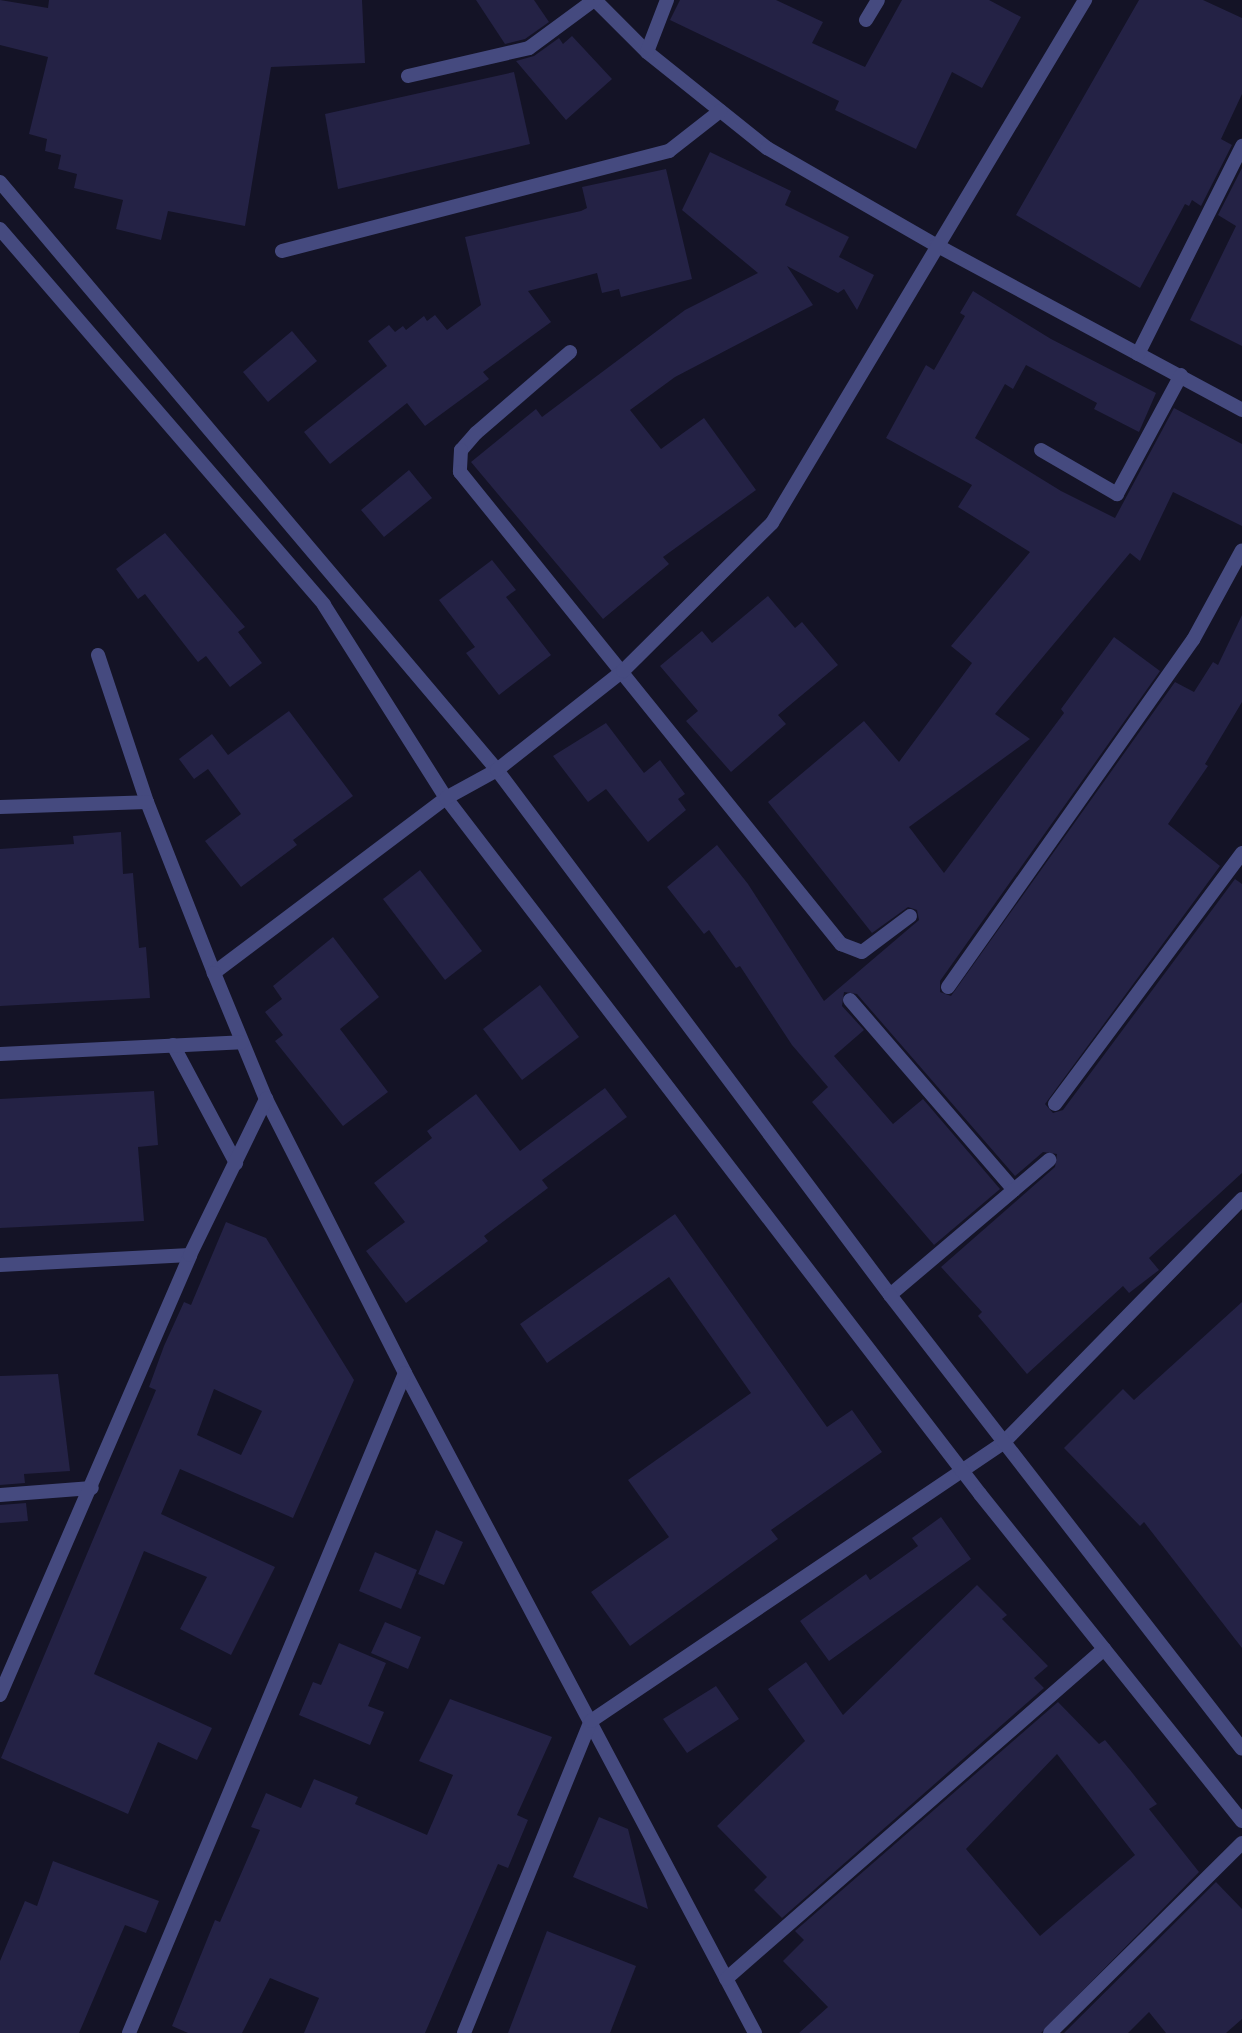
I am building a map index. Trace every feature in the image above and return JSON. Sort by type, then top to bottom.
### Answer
[{"type":"street","points":[[408,76],[529,48],[595,0],[647,52],[767,148],[936,245],[1242,410]]},
{"type":"street","points":[[647,52],[667,0]]},
{"type":"street","points":[[866,20],[878,0]]},
{"type":"street","points":[[214,973],[446,797],[497,770],[623,671],[772,523],[1085,0]]},
{"type":"street","points":[[282,251],[669,151],[720,111]]},
{"type":"street","points":[[1138,354],[1242,146]]},
{"type":"street","points":[[0,182],[497,770],[890,1295],[1242,1749]]},
{"type":"street","points":[[0,229],[324,605],[446,797],[963,1471],[1242,1821]]},
{"type":"street","points":[[570,352],[476,433],[461,450],[460,472],[841,944],[862,951],[909,916]]},
{"type":"street","points":[[1041,450],[1117,494],[1181,375]]},
{"type":"street","points":[[948,987],[1192,640],[1242,550]]},
{"type":"street","points":[[97,655],[147,802],[266,1099],[405,1373],[755,2033]]},
{"type":"street","points":[[0,807],[147,802]]},
{"type":"street","points":[[1055,1104],[1242,853]]},
{"type":"street","points":[[850,1000],[1014,1190]]},
{"type":"street","points":[[0,1054],[242,1042]]},
{"type":"street","points":[[173,1045],[236,1163]]},
{"type":"street","points":[[0,1695],[92,1488],[190,1255],[266,1099]]},
{"type":"street","points":[[890,1295],[1049,1160]]},
{"type":"street","points":[[464,2033],[591,1721],[1004,1442],[1242,1199]]},
{"type":"street","points":[[0,1265],[190,1255]]},
{"type":"street","points":[[129,2033],[405,1373]]},
{"type":"street","points":[[0,1495],[92,1488]]},
{"type":"street","points":[[726,1979],[1104,1649]]},
{"type":"street","points":[[1050,2033],[1242,1843]]},
{"type":"building","points":[[0,0],[48,8],[49,0],[362,0],[365,63],[271,67],[245,226],[168,211],[161,240],[116,229],[123,200],[74,188],[77,174],[58,169],[61,155],[45,151],[47,139],[29,134],[48,57],[0,45]]},
{"type":"building","points":[[476,0],[534,0],[549,22],[525,39],[505,44]]},
{"type":"building","points":[[680,0],[776,0],[823,22],[812,43],[865,67],[902,0],[989,0],[1021,17],[982,88],[952,72],[916,149],[835,110],[839,101],[670,20]]},
{"type":"building","points":[[1139,0],[1203,0],[1242,18],[1242,94],[1221,139],[1232,145],[1201,206],[1192,200],[1189,206],[1185,204],[1140,288],[1016,215]]},
{"type":"building","points":[[572,36],[612,79],[566,120],[516,61],[534,56],[559,38],[563,44]]},
{"type":"building","points":[[514,72],[530,144],[338,189],[325,114]]},
{"type":"building","points":[[710,152],[791,191],[785,205],[849,237],[839,257],[874,275],[857,310],[844,289],[838,293],[787,266],[813,305],[675,377],[630,410],[661,449],[704,418],[756,490],[663,557],[669,564],[603,619],[471,462],[536,409],[542,417],[685,310],[758,273],[682,210]]},
{"type":"building","points":[[1242,168],[1242,346],[1190,320],[1236,226],[1218,215]]},
{"type":"building","points":[[666,169],[692,279],[621,297],[619,289],[602,293],[597,273],[528,291],[551,322],[483,372],[489,379],[425,426],[407,403],[330,464],[304,432],[387,366],[368,341],[389,325],[395,332],[403,326],[406,330],[424,316],[427,321],[435,315],[447,330],[481,305],[465,237],[581,211],[587,208],[582,187]]},
{"type":"building","points":[[973,291],[1051,339],[1156,393],[1139,432],[1094,409],[1097,403],[1026,365],[1013,389],[1005,384],[975,438],[1061,491],[1115,518],[1174,408],[1242,444],[1242,526],[1173,492],[1140,561],[1130,553],[995,714],[1030,739],[909,827],[944,873],[1064,713],[1061,709],[1114,637],[1160,671],[940,981],[940,992],[951,996],[1175,682],[1194,692],[1213,662],[1218,665],[1242,615],[1242,702],[1205,764],[1208,766],[1168,824],[1220,866],[1045,1104],[1053,1113],[1063,1110],[1235,879],[1242,884],[1242,1173],[1149,1258],[1159,1270],[1129,1293],[1123,1286],[1027,1374],[978,1316],[982,1312],[941,1267],[1055,1167],[1057,1154],[1043,1152],[1015,1176],[857,994],[844,992],[842,1006],[864,1030],[834,1056],[893,1124],[923,1099],[1000,1189],[934,1245],[812,1102],[828,1087],[792,1045],[740,966],[736,968],[709,930],[704,934],[667,887],[717,845],[748,884],[824,1001],[919,920],[917,910],[908,907],[872,933],[768,802],[864,721],[899,762],[972,663],[951,646],[1030,552],[958,507],[972,485],[886,438],[926,365],[934,370],[965,316],[960,313]]},
{"type":"building","points":[[292,331],[317,361],[268,402],[243,372]]},
{"type":"building","points":[[409,470],[432,498],[384,537],[361,510]]},
{"type":"building","points":[[165,533],[245,627],[238,632],[262,663],[230,687],[206,656],[198,662],[145,594],[138,599],[116,569]]},
{"type":"building","points":[[492,560],[516,590],[506,597],[551,655],[499,695],[466,653],[475,647],[439,600]]},
{"type":"building","points":[[768,596],[795,628],[802,622],[838,665],[778,715],[786,724],[731,772],[686,721],[698,711],[660,666],[702,631],[712,643]]},
{"type":"building","points":[[289,711],[353,796],[293,840],[297,845],[241,887],[205,841],[241,814],[208,769],[194,779],[179,759],[212,734],[228,755]]},
{"type":"building","points":[[606,723],[644,773],[660,760],[685,794],[678,799],[686,810],[648,842],[606,789],[588,802],[553,756]]},
{"type":"building","points":[[121,832],[123,874],[133,873],[139,948],[146,947],[150,998],[0,1006],[0,849],[74,844],[73,836]]},
{"type":"building","points":[[420,870],[482,951],[445,980],[383,899]]},
{"type":"building","points":[[333,937],[379,997],[340,1029],[388,1092],[343,1126],[275,1041],[283,1035],[265,1012],[282,999],[273,986]]},
{"type":"building","points":[[540,985],[579,1037],[522,1080],[483,1029]]},
{"type":"building","points":[[605,1088],[627,1117],[542,1180],[548,1188],[484,1236],[488,1241],[406,1303],[366,1251],[405,1222],[374,1183],[432,1138],[427,1131],[476,1094],[520,1151]]},
{"type":"building","points":[[154,1091],[158,1145],[138,1147],[144,1221],[0,1228],[0,1099]]},
{"type":"building","points":[[675,1214],[827,1427],[852,1410],[882,1452],[771,1530],[778,1539],[630,1646],[591,1592],[669,1537],[628,1480],[751,1393],[669,1277],[547,1363],[520,1324]]},
{"type":"building","points":[[226,1222],[266,1238],[354,1380],[293,1518],[180,1469],[161,1514],[275,1567],[231,1655],[180,1629],[207,1577],[144,1551],[94,1674],[212,1728],[197,1760],[158,1742],[128,1814],[1,1758],[156,1390],[149,1387],[164,1346],[184,1302],[191,1305]],"holes":[[[214,1389],[262,1411],[241,1455],[197,1435]]]},
{"type":"building","points":[[1242,1302],[1242,1648],[1144,1522],[1140,1526],[1064,1448],[1123,1389],[1134,1400]]},
{"type":"building","points":[[58,1374],[70,1471],[24,1474],[25,1483],[0,1485],[0,1376]]},
{"type":"building","points":[[26,1503],[28,1521],[0,1523],[0,1505]]},
{"type":"building","points":[[941,1517],[971,1559],[829,1661],[800,1621],[866,1574],[870,1580],[918,1546],[912,1538]]},
{"type":"building","points":[[436,1530],[463,1542],[444,1585],[418,1574]]},
{"type":"building","points":[[375,1552],[417,1570],[401,1609],[359,1591]]},
{"type":"building","points":[[977,1585],[1007,1615],[1002,1619],[1048,1666],[1034,1678],[1044,1688],[782,1918],[754,1890],[767,1877],[717,1826],[805,1741],[768,1689],[806,1662],[843,1715]]},
{"type":"building","points":[[385,1622],[421,1637],[408,1669],[371,1653]]},
{"type":"building","points":[[339,1643],[386,1663],[368,1706],[384,1712],[370,1745],[299,1715],[313,1682],[321,1685]]},
{"type":"building","points":[[716,1686],[739,1719],[687,1753],[663,1719]]},
{"type":"building","points":[[450,1699],[552,1737],[517,1815],[528,1820],[508,1868],[498,1864],[425,2033],[304,2033],[319,1998],[270,1978],[242,2033],[188,2033],[172,2026],[215,1920],[220,1922],[260,1830],[251,1827],[266,1793],[301,1808],[314,1779],[358,1797],[355,1804],[427,1835],[453,1775],[419,1761]]},
{"type":"building","points":[[1058,1702],[1099,1744],[1105,1740],[1130,1770],[1157,1804],[1149,1809],[1199,1872],[1041,2033],[799,2033],[828,2007],[783,1961],[804,1940],[795,1931]],"holes":[[[1057,1754],[1135,1855],[1040,1936],[966,1849]]]},
{"type":"building","points":[[599,1817],[628,1829],[648,1909],[573,1877]]},
{"type":"building","points":[[53,1861],[159,1901],[146,1933],[125,1925],[79,2033],[0,2033],[0,1961],[25,1901],[37,1906]]},
{"type":"building","points":[[1216,1882],[1242,1909],[1242,2019],[1226,2033],[1166,2033],[1149,2012],[1128,2033],[1064,2033]]},
{"type":"building","points":[[547,1931],[636,1966],[610,2033],[508,2033]]}]
